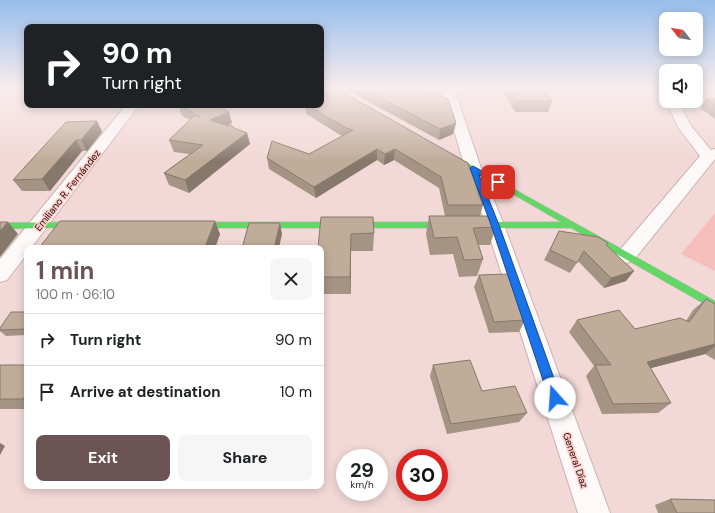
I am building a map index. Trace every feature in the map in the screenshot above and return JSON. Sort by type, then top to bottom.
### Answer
[{"type":"street","name":"Emiliano R. Fernández","points":[[0,274],[127,113]]},
{"type":"street","name":"General Díaz","points":[[456,113],[473,168],[495,225],[594,513]]},
{"type":"street","points":[[626,256],[712,155],[685,127],[678,113]]},
{"type":"street","points":[[433,146],[715,306]]},
{"type":"street","points":[[0,226],[94,225]]},
{"type":"street","points":[[181,225],[571,225]]},
{"type":"shaded area","points":[[715,213],[715,271],[681,254]]},
{"type":"building","points":[[193,113],[227,113],[210,120],[229,126],[231,125],[234,128],[247,133],[185,180],[164,173],[203,145],[169,140],[195,115],[200,117]]},
{"type":"building","points":[[320,113],[379,113],[468,163],[483,205],[448,205],[441,177],[395,149],[385,154],[377,149],[314,187],[267,158],[272,141],[309,154],[353,130],[346,128]]},
{"type":"building","points":[[409,113],[453,113],[456,123],[440,129]]},
{"type":"building","points":[[97,121],[81,140],[76,140],[42,179],[13,180],[66,122]]},
{"type":"building","points":[[429,216],[491,216],[496,227],[473,228],[483,259],[464,260],[457,237],[434,238]]},
{"type":"building","points":[[321,217],[373,217],[374,233],[351,234],[350,277],[324,277],[324,245],[318,245]]},
{"type":"building","points":[[60,221],[215,221],[206,245],[41,245]]},
{"type":"building","points":[[0,222],[8,222],[0,231]]},
{"type":"building","points":[[249,223],[280,223],[275,245],[243,245]]},
{"type":"building","points":[[559,231],[598,237],[608,243],[606,245],[634,271],[611,278],[584,251],[577,263],[550,250]]},
{"type":"building","points":[[509,274],[525,320],[494,322],[479,275]]},
{"type":"building","points":[[706,299],[715,304],[715,344],[647,362],[671,403],[613,404],[595,365],[611,365],[577,320],[619,310],[635,329],[680,318],[689,322]]},
{"type":"building","points":[[11,312],[24,312],[24,329],[0,330]]},
{"type":"building","points":[[470,360],[482,391],[515,386],[527,413],[451,424],[433,365]]},
{"type":"building","points":[[0,365],[24,365],[23,399],[0,399]]},
{"type":"building","points":[[670,499],[715,500],[715,513],[677,513]]},
{"type":"traffic: fast","points":[[444,152],[715,306]]},
{"type":"traffic: fast","points":[[0,226],[87,225]]},
{"type":"traffic: fast","points":[[187,225],[571,225]]},
{"type":"route","points":[[498,182],[473,168],[495,225],[555,398]]}]
